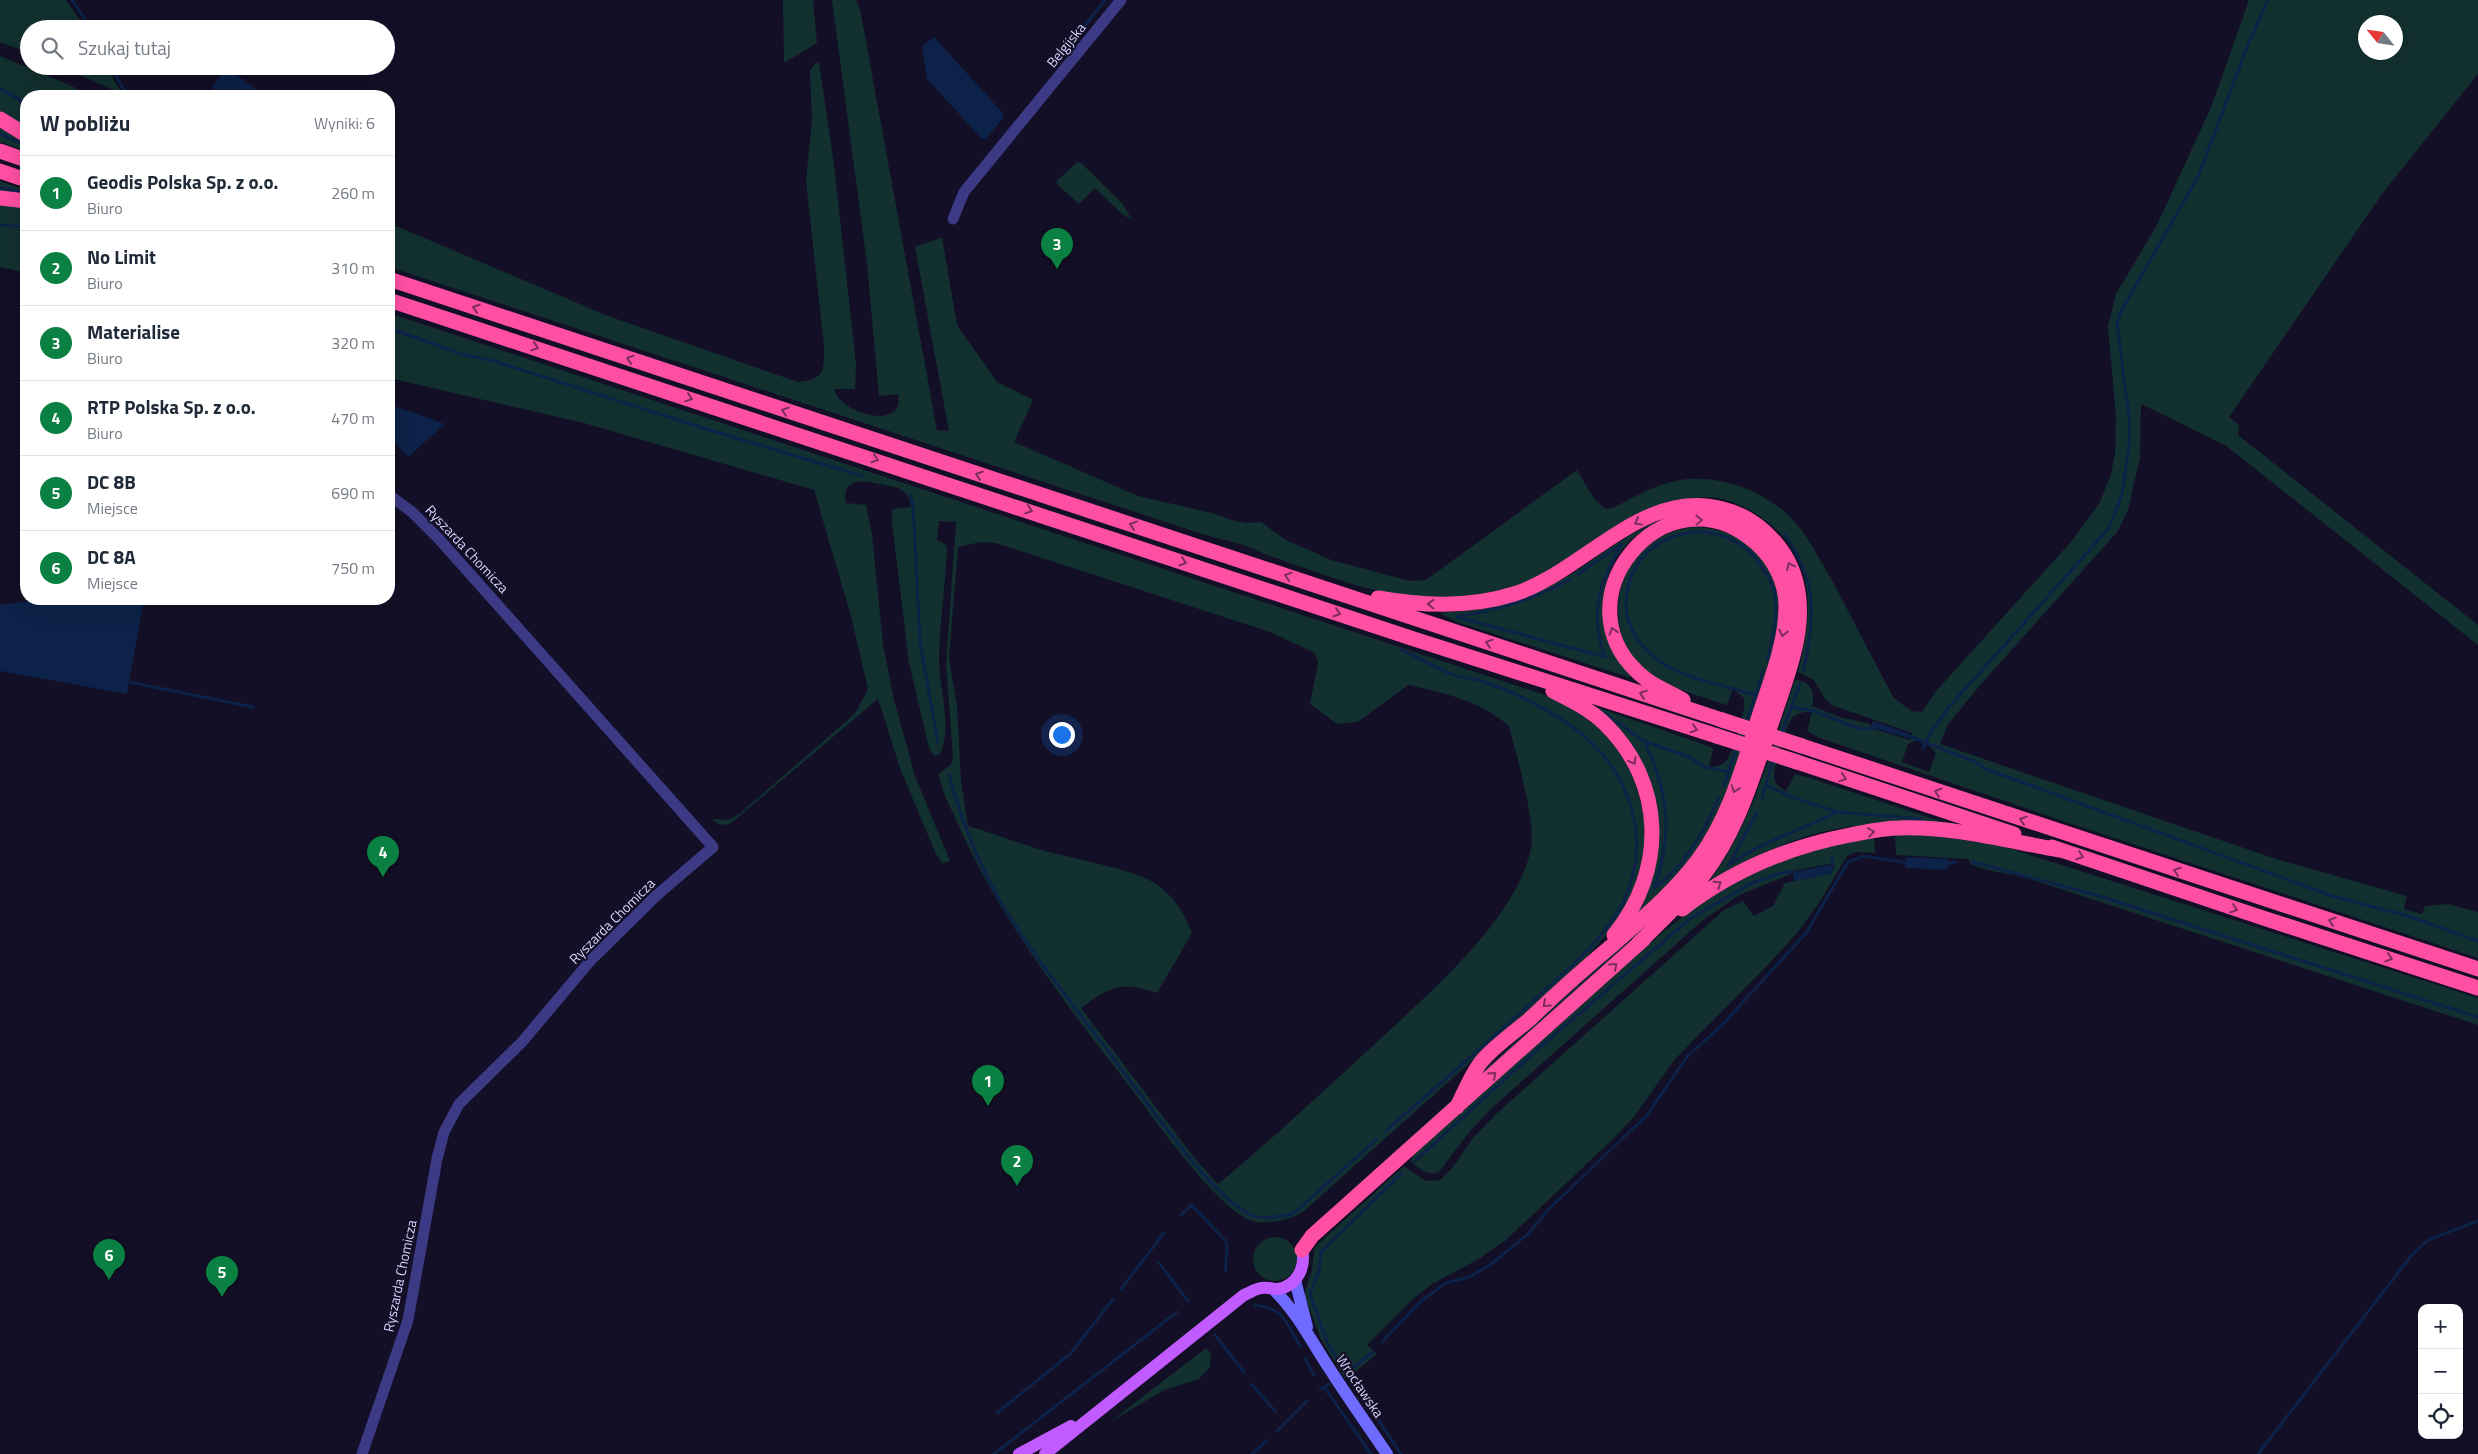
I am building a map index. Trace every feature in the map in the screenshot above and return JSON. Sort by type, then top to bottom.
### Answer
[{"type":"highway","points":[[0,118],[20,131]]},
{"type":"highway","points":[[0,152],[20,158]]},
{"type":"highway","points":[[0,171],[20,178]]},
{"type":"highway","points":[[0,198],[20,200]]},
{"type":"highway","points":[[395,281],[2478,969]]},
{"type":"highway","points":[[395,302],[1414,639],[1797,762],[2478,988]]},
{"type":"highway","points":[[1334,591],[1426,604],[1470,604],[1500,598],[1532,587],[1641,520],[1670,509],[1695,505],[1720,508],[1740,515],[1761,528],[1777,543],[1796,579],[1800,595],[1799,623],[1788,673],[1745,800],[1726,841],[1702,878],[1637,945]]},
{"type":"highway","points":[[1456,1107],[1482,1062],[1669,894],[1712,839],[1730,804],[1781,644],[1785,624],[1785,591],[1776,568],[1764,550],[1748,536],[1730,526],[1708,520],[1682,521],[1652,533],[1626,556],[1614,585],[1611,624],[1624,654],[1648,681],[1722,720]]},
{"type":"highway","points":[[1414,639],[1447,655],[1550,690],[1569,699],[1608,727],[1630,754],[1646,790],[1653,828],[1652,848],[1644,885],[1622,925],[1582,971]]},
{"type":"highway","points":[[1302,1250],[1312,1236],[1637,945],[1699,896],[1725,879],[1759,861],[1819,841],[1898,828],[1970,834],[2060,850]]},
{"type":"main road","points":[[1045,1454],[1244,1295],[1264,1287],[1273,1289],[1285,1287],[1295,1280],[1303,1266],[1302,1250]]},
{"type":"main road","points":[[1019,1454],[1097,1412]]},
{"type":"street","name":"Belgijska","points":[[953,219],[964,192],[1121,0]]},
{"type":"street","name":"Ryszarda Chomicza","points":[[362,1454],[408,1320],[437,1159],[444,1132],[459,1104],[522,1042],[591,960],[657,895],[713,846],[439,539],[412,512],[395,499]]},
{"type":"street","points":[[1295,1280],[1309,1334]]},
{"type":"street","points":[[1273,1289],[1284,1300],[1309,1334]]},
{"type":"street","name":"Wrocławska","points":[[1309,1334],[1331,1371],[1387,1454]]},
{"type":"green space","points":[[0,0],[66,0],[80,20],[20,20],[20,50],[0,42]]},
{"type":"green space","points":[[783,0],[813,0],[817,43],[784,63]]},
{"type":"green space","points":[[832,0],[856,0],[860,9],[937,430],[949,431],[915,247],[942,237],[957,325],[997,382],[1033,400],[1014,442],[1138,496],[1212,513],[1235,521],[1247,523],[1261,522],[1286,540],[1331,560],[1410,581],[1426,580],[1577,470],[1595,500],[1606,509],[1617,506],[1653,488],[1674,481],[1688,479],[1717,480],[1746,488],[1772,502],[1784,511],[1800,528],[1833,582],[1893,697],[1911,711],[1922,712],[1937,690],[2070,543],[2099,504],[2111,474],[2115,454],[2116,416],[2108,327],[2116,294],[2157,225],[2212,105],[2249,0],[2478,0],[2478,74],[2382,194],[2229,417],[2239,425],[2238,435],[2478,625],[2478,645],[2225,445],[2141,404],[2140,457],[2128,510],[2118,531],[1982,683],[1948,724],[1940,744],[2276,859],[2407,896],[2404,909],[2422,914],[2425,906],[2448,904],[2478,912],[2478,958],[2060,820],[1820,738],[1807,731],[1812,712],[1796,715],[1789,722],[1774,772],[1775,780],[1780,787],[1786,791],[1795,774],[1952,825],[1857,826],[1817,833],[1761,854],[1708,883],[1724,860],[1749,811],[1769,759],[1795,680],[1805,682],[1811,688],[1813,696],[1812,706],[1840,717],[1870,724],[1871,728],[1910,740],[1912,733],[1834,706],[1825,699],[1814,680],[1798,672],[1808,617],[1806,582],[1801,565],[1792,548],[1780,533],[1762,518],[1741,506],[1718,498],[1706,497],[1689,500],[1575,560],[1501,591],[1450,599],[1402,596],[1332,578],[1240,544],[1199,533],[395,269],[395,226],[608,316],[798,382],[813,379],[818,376],[823,368],[824,346],[806,181],[812,120],[810,71],[816,62],[819,63],[834,164],[856,364],[855,389],[834,389],[839,398],[848,406],[859,412],[883,416],[892,413],[898,406],[898,394],[879,396],[867,264]],"holes":[[[1916,740],[1931,747],[1936,754],[1929,772],[1902,762],[1908,744]]]},
{"type":"green space","points":[[0,56],[20,64],[20,75],[45,75],[78,90],[20,90],[20,123],[0,111]]},
{"type":"green space","points":[[80,75],[111,75],[120,90],[113,90]]},
{"type":"green space","points":[[0,126],[20,139],[20,149],[0,142]]},
{"type":"green space","points":[[1077,162],[1081,163],[1122,203],[1132,220],[1122,214],[1095,188],[1079,204],[1058,185],[1056,182]]},
{"type":"green space","points":[[0,181],[20,188],[20,194],[0,192]]},
{"type":"green space","points":[[0,204],[20,206],[20,272],[0,267]]},
{"type":"green space","points":[[395,315],[1548,696],[1591,721],[1609,738],[1623,759],[1634,781],[1642,805],[1645,829],[1644,854],[1639,879],[1629,902],[1599,943],[1579,965],[1304,1211],[1293,1217],[1278,1221],[1256,1222],[1250,1220],[1236,1212],[1221,1199],[1189,1164],[1062,998],[1016,931],[995,896],[976,861],[947,799],[939,774],[951,764],[953,757],[946,664],[956,522],[939,521],[937,540],[945,544],[947,549],[939,660],[945,732],[940,754],[934,756],[929,748],[909,663],[892,523],[892,509],[911,507],[910,500],[907,494],[899,489],[870,482],[857,482],[847,488],[846,503],[866,505],[872,534],[883,644],[894,700],[915,776],[950,861],[942,863],[935,852],[900,768],[878,699],[730,824],[720,825],[712,820],[728,820],[739,814],[849,719],[856,712],[868,689],[851,616],[814,490],[584,423],[395,379]],"holes":[[[981,542],[996,543],[1270,632],[1315,653],[1318,663],[1310,704],[1337,724],[1358,722],[1408,685],[1475,704],[1509,726],[1528,805],[1532,836],[1531,848],[1522,876],[1507,904],[1487,932],[1463,959],[1412,1010],[1293,1119],[1218,1184],[1196,1160],[1081,1008],[1101,994],[1117,987],[1135,987],[1157,993],[1192,933],[1178,906],[1162,888],[1132,873],[1042,850],[968,826],[961,781],[957,706],[949,658],[958,547]]]},
{"type":"green space","points":[[1707,512],[1743,523],[1766,539],[1785,566],[1792,587],[1795,608],[1793,630],[1789,652],[1783,674],[1750,771],[1721,838],[1691,881],[1672,903],[1306,1232],[1663,908],[1699,867],[1713,847],[1724,826],[1743,782],[1787,655],[1791,639],[1794,608],[1785,567],[1763,538],[1733,521],[1698,515],[1664,521],[1634,538],[1612,566],[1604,606],[1605,621],[1614,651],[1631,678],[1457,622],[1439,613],[1496,606],[1523,598],[1569,575],[1643,528],[1663,519],[1684,514]]},
{"type":"green space","points":[[1695,527],[1708,528],[1731,535],[1751,547],[1759,555],[1772,576],[1778,592],[1780,608],[1777,637],[1731,780],[1709,832],[1686,866],[1637,914],[1648,892],[1653,874],[1657,814],[1593,706],[1711,747],[1713,749],[1709,767],[1717,766],[1727,760],[1742,720],[1744,698],[1733,689],[1727,705],[1689,693],[1663,682],[1641,666],[1625,643],[1620,630],[1618,602],[1621,589],[1625,575],[1640,552],[1658,538]]},
{"type":"green space","points":[[1889,835],[1935,835],[2005,847],[2478,998],[2478,1025],[2027,878],[1979,867],[1970,863],[1969,859],[1896,855],[1895,836],[1874,838],[1875,853],[1856,852],[1847,856],[1819,903],[1797,933],[1675,1059],[1633,1118],[1614,1138],[1507,1239],[1479,1259],[1432,1284],[1414,1298],[1367,1345],[1377,1354],[1348,1378],[1344,1377],[1321,1339],[1304,1295],[1312,1270],[1314,1250],[1317,1245],[1404,1166],[1426,1181],[1440,1180],[1453,1167],[1473,1138],[1496,1114],[1724,910],[1743,901],[1754,916],[1773,906],[1785,883],[1832,873],[1835,863],[1791,871],[1791,874],[1739,895],[1702,921],[1493,1107],[1470,1131],[1439,1172],[1427,1173],[1411,1162],[1413,1155],[1663,932],[1702,902],[1744,876],[1809,850]]},
{"type":"green space","points":[[1275,1237],[1287,1241],[1293,1247],[1297,1259],[1293,1271],[1287,1277],[1275,1281],[1263,1277],[1257,1271],[1253,1259],[1257,1247],[1263,1241]]},
{"type":"green space","points":[[1206,1348],[1211,1353],[1210,1367],[1199,1379],[1164,1390],[1110,1422]]},
{"type":"water","points":[[934,37],[1003,113],[1003,118],[986,139],[982,139],[927,79],[922,46]]},
{"type":"water","points":[[221,75],[236,75],[257,90],[214,90],[213,85]]},
{"type":"water","points":[[395,406],[445,424],[408,457],[395,443]]},
{"type":"water","points":[[20,602],[20,605],[143,605],[127,694],[0,671],[0,605]]},
{"type":"water","points":[[1873,721],[1910,734],[1908,738],[1871,727]]},
{"type":"water","points":[[1906,857],[1949,859],[1948,870],[1905,868]]},
{"type":"water","points":[[1834,864],[1831,874],[1794,881],[1793,872]]},
{"type":"waterway","points":[[72,0],[86,20]]},
{"type":"waterway","points":[[1083,28],[1105,0]]},
{"type":"waterway","points":[[1923,748],[1931,732],[1949,707],[2109,528],[2122,494],[2129,446],[2129,417],[2117,324],[2120,313],[2198,177],[2249,42],[2268,0]]},
{"type":"waterway","points":[[116,75],[124,90]]},
{"type":"waterway","points":[[0,88],[20,100]]},
{"type":"waterway","points":[[0,133],[20,143]]},
{"type":"waterway","points":[[0,188],[20,192]]},
{"type":"waterway","points":[[0,225],[20,227]]},
{"type":"waterway","points":[[395,330],[461,354],[494,361],[703,428],[862,476]]},
{"type":"waterway","points":[[910,495],[913,504],[920,642],[938,743]]},
{"type":"waterway","points":[[1763,670],[1756,695],[1691,676],[1666,666],[1656,659],[1638,641],[1630,626],[1626,610],[1626,601],[1632,576],[1644,556],[1661,542],[1682,534],[1704,532],[1727,537],[1747,550],[1767,575],[1774,592],[1776,604],[1775,620],[1767,660]]},
{"type":"waterway","points":[[1785,535],[1804,569],[1809,585],[1811,616],[1804,670]]},
{"type":"waterway","points":[[1569,580],[1541,594],[1515,603],[1457,617],[1605,657],[1600,641],[1597,612],[1602,585],[1622,544],[1578,574]]},
{"type":"waterway","points":[[1386,1131],[1523,1011],[1597,940],[1616,916],[1623,903],[1632,879],[1636,856],[1636,832],[1632,809],[1623,787],[1612,766],[1578,731],[1557,716],[1518,696],[1481,681],[1451,674],[1400,649]]},
{"type":"waterway","points":[[129,682],[253,707]]},
{"type":"waterway","points":[[1781,735],[1800,684]]},
{"type":"waterway","points":[[1746,722],[1756,695]]},
{"type":"waterway","points":[[1791,707],[1814,711],[1860,729],[1878,728]]},
{"type":"waterway","points":[[1601,711],[1644,741],[1689,757],[1704,767],[1729,772]]},
{"type":"waterway","points":[[1906,735],[1978,763],[1983,768],[2335,897],[2408,916],[2478,941]]},
{"type":"waterway","points":[[1644,741],[1659,778],[1666,813],[1664,849],[1654,888]]},
{"type":"waterway","points":[[1724,785],[1737,747]]},
{"type":"waterway","points":[[1762,798],[1773,760]]},
{"type":"waterway","points":[[949,774],[974,848],[1006,911],[1048,973],[1174,1139],[1222,1194],[1254,1216],[1278,1217],[1294,1213],[1377,1139]]},
{"type":"waterway","points":[[1728,866],[1767,843],[1837,812],[1791,797],[1766,785]]},
{"type":"waterway","points":[[1655,888],[1666,879],[1693,847],[1719,797]]},
{"type":"waterway","points":[[1730,863],[1757,812]]},
{"type":"waterway","points":[[1837,812],[1921,819]]},
{"type":"waterway","points":[[1382,1342],[1420,1302],[1446,1283],[1469,1277],[1490,1265],[1528,1234],[1549,1209],[1647,1115],[1687,1057],[1723,1024],[1806,933],[1848,862],[1864,856],[1909,863]]},
{"type":"waterway","points":[[1832,858],[1833,864]]},
{"type":"waterway","points":[[1945,864],[1956,862]]},
{"type":"waterway","points":[[1973,862],[2096,895],[2478,1017]]},
{"type":"waterway","points":[[1415,1161],[1538,1049],[1691,918],[1752,883],[1784,872],[1793,872]]},
{"type":"waterway","points":[[1373,1352],[1346,1373],[1327,1342],[1310,1294],[1319,1270],[1321,1252],[1401,1174]]},
{"type":"waterway","points":[[1181,1215],[1191,1205],[1226,1241],[1226,1271]]},
{"type":"waterway","points":[[2258,1454],[2411,1256],[2428,1240],[2478,1221]]},
{"type":"waterway","points":[[1121,1289],[1164,1233]]},
{"type":"waterway","points":[[1159,1263],[1188,1301]]},
{"type":"waterway","points":[[997,1413],[1071,1353],[1113,1299]]},
{"type":"waterway","points":[[1255,1305],[1278,1313],[1287,1323],[1300,1346]]},
{"type":"waterway","points":[[994,1454],[1177,1312]]},
{"type":"waterway","points":[[1215,1335],[1244,1372]]},
{"type":"waterway","points":[[1305,1359],[1314,1375]]},
{"type":"waterway","points":[[1251,1384],[1276,1412]]},
{"type":"waterway","points":[[1320,1390],[1329,1384]]},
{"type":"waterway","points":[[1356,1386],[1401,1454]]},
{"type":"waterway","points":[[1324,1387],[1371,1454]]},
{"type":"waterway","points":[[1277,1431],[1307,1401]]},
{"type":"waterway","points":[[1252,1454],[1267,1440]]},
{"type":"place","name":"Materialise","points":[[1057,269]]},
{"type":"place","name":"RTP Polska Sp. z o.o.","points":[[383,877]]},
{"type":"place","name":"Geodis Polska Sp. z o.o.","points":[[988,1106]]},
{"type":"place","name":"No Limit","points":[[1017,1186]]},
{"type":"place","name":"DC 8A","points":[[109,1280]]},
{"type":"place","name":"DC 8B","points":[[222,1297]]}]
